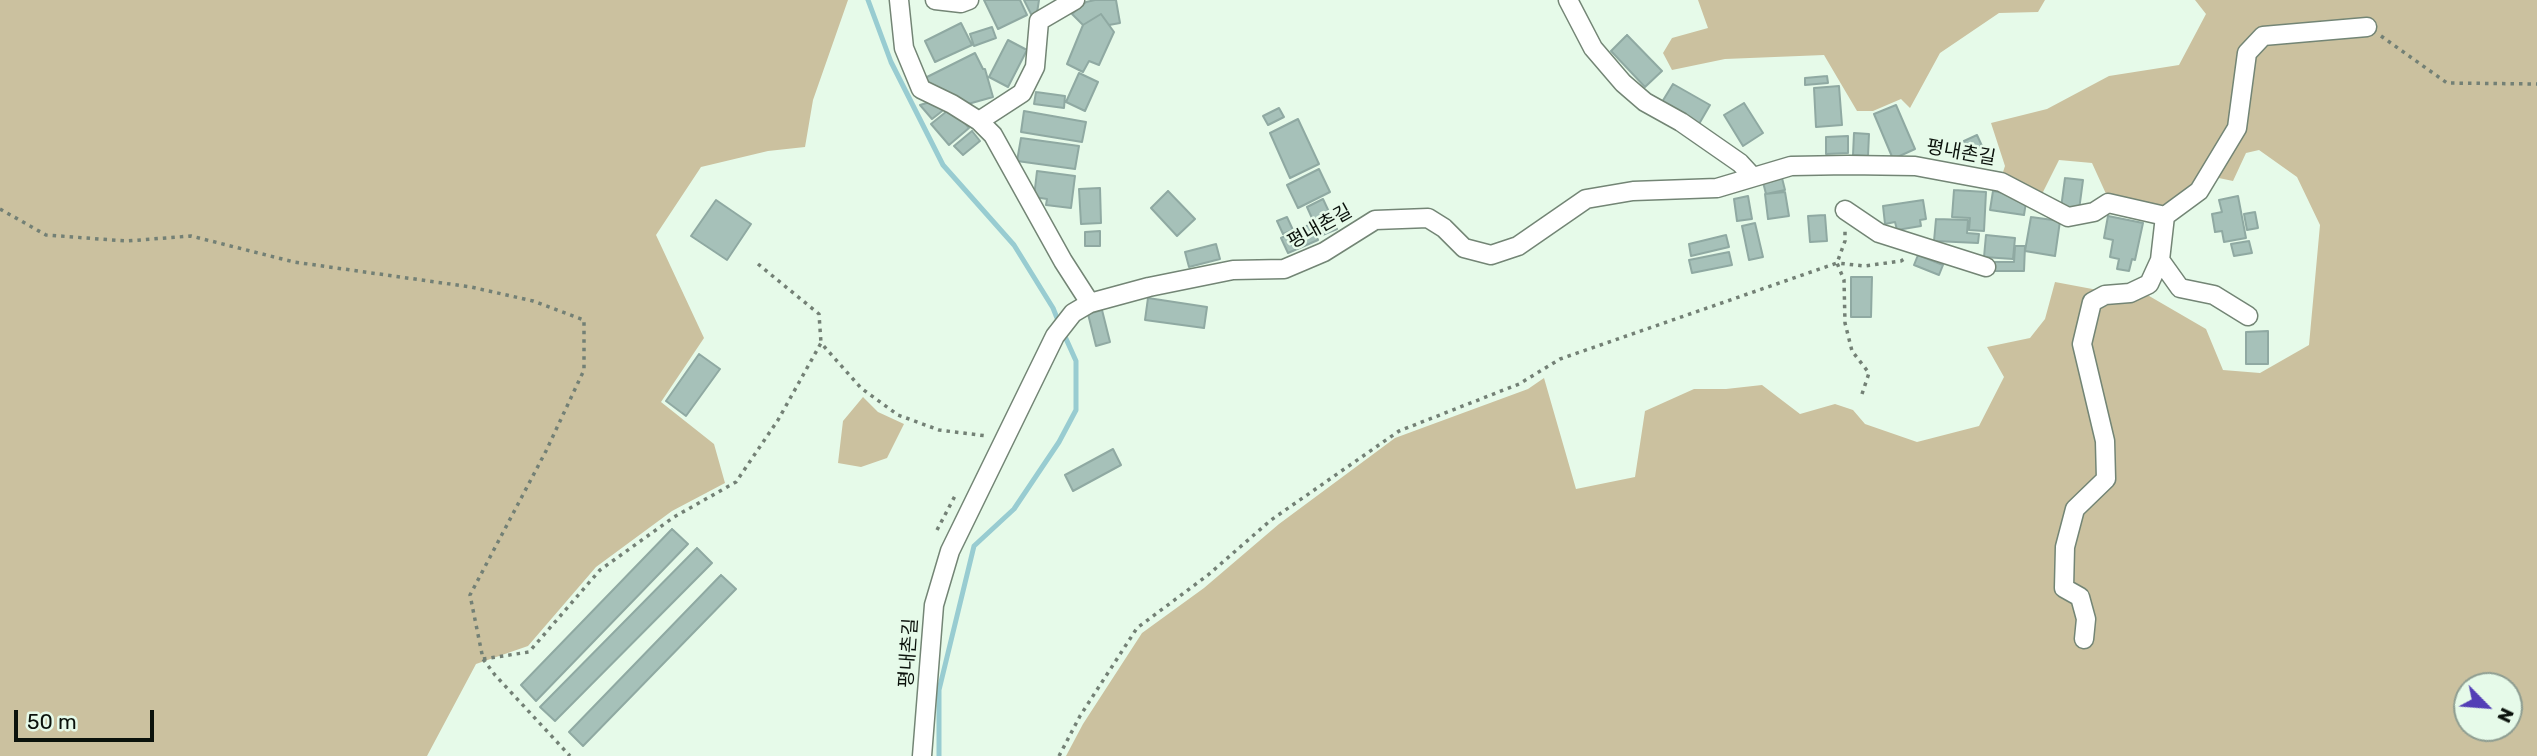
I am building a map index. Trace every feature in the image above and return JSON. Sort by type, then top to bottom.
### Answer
[{"type":"street","points":[[899,0],[904,48],[921,89],[953,104],[979,121],[993,135],[1063,261],[1090,303]]},
{"type":"street","points":[[934,0],[961,3],[969,0]]},
{"type":"street","points":[[979,121],[1022,93],[1035,67],[1039,21],[1075,0]]},
{"type":"street","points":[[1568,0],[1592,48],[1623,83],[1645,102],[1681,122],[1740,163],[1752,176]]},
{"type":"street","points":[[2084,639],[2086,619],[2080,597],[2064,588],[2065,547],[2075,509],[2106,479],[2105,441],[2082,344],[2092,302],[2105,295],[2130,293],[2150,284],[2160,260],[2165,216],[2199,191],[2237,128],[2247,53],[2263,36],[2367,27]]},
{"type":"street","name":"평내촌길","points":[[922,756],[934,605],[950,551],[1055,337],[1073,313],[1090,303],[1149,287],[1233,270],[1284,269],[1324,252],[1375,220],[1428,218],[1444,228],[1464,248],[1491,255],[1518,246],[1586,199],[1633,191],[1717,188],[1791,166],[1915,166],[2001,182],[2068,217],[2094,212],[2108,203],[2165,216]]},
{"type":"street","points":[[1845,209],[1879,233],[1986,267]]},
{"type":"street","points":[[2160,260],[2180,288],[2214,295],[2248,316]]},
{"type":"path","points":[[2367,27],[2447,83],[2537,84]]},
{"type":"path","points":[[0,209],[46,235],[127,241],[191,236],[294,262],[471,287],[533,301],[584,320],[584,370],[546,451],[470,595],[483,659],[570,756]]},
{"type":"path","points":[[1845,209],[1845,240],[1837,263],[1844,280],[1845,323],[1852,351],[1869,373],[1862,394]]},
{"type":"path","points":[[1059,756],[1080,716],[1136,628],[1208,575],[1271,520],[1399,432],[1519,384],[1560,359],[1837,263],[1864,267],[1901,261],[1919,246]]},
{"type":"path","points":[[483,659],[528,652],[600,570],[674,517],[736,482],[778,420],[821,342],[819,314],[758,264]]},
{"type":"path","points":[[821,342],[861,388],[898,415],[940,429],[986,436]]},
{"type":"shaded area","points":[[0,0],[848,0],[813,100],[805,147],[768,151],[701,167],[656,235],[704,338],[661,402],[714,444],[725,483],[672,511],[596,567],[528,646],[476,664],[427,756],[0,756]]},
{"type":"shaded area","points":[[1698,0],[2045,0],[2038,12],[1999,13],[1940,53],[1910,108],[1901,99],[1873,111],[1857,111],[1824,55],[1725,59],[1672,70],[1663,53],[1672,38],[1708,28]]},
{"type":"shaded area","points":[[2195,0],[2537,0],[2537,756],[1066,756],[1083,724],[1142,633],[1204,588],[1279,524],[1395,438],[1528,389],[1544,378],[1576,489],[1635,477],[1645,411],[1694,389],[1762,385],[1800,414],[1835,404],[1853,410],[1865,424],[1917,442],[1979,426],[2004,377],[1987,347],[2030,338],[2045,319],[2055,282],[2103,291],[2144,293],[2206,329],[2223,370],[2260,373],[2309,345],[2320,225],[2297,177],[2259,150],[2246,153],[2233,181],[2214,177],[2162,210],[2107,196],[2092,163],[2059,160],[2040,198],[2001,178],[2005,166],[1991,123],[2047,109],[2109,76],[2179,65],[2206,14]]},
{"type":"shaded area","points":[[863,397],[878,412],[904,424],[887,458],[861,467],[838,463],[843,421]]},
{"type":"building","points":[[984,0],[1020,0],[1027,15],[998,29]]},
{"type":"building","points":[[1024,0],[1039,0],[1037,13],[1032,16]]},
{"type":"building","points":[[1116,0],[1120,23],[1109,25],[1101,14],[1083,25],[1072,14],[1086,2]]},
{"type":"building","points":[[1101,14],[1114,32],[1099,65],[1089,61],[1083,72],[1067,64],[1083,25]]},
{"type":"building","points":[[961,23],[972,45],[935,62],[925,41]]},
{"type":"building","points":[[992,27],[996,38],[974,46],[970,34]]},
{"type":"building","points":[[1627,35],[1662,71],[1645,87],[1611,51]]},
{"type":"building","points":[[1008,40],[1027,50],[1008,87],[989,77]]},
{"type":"building","points":[[975,53],[985,69],[993,97],[968,104],[933,89],[925,78]]},
{"type":"building","points":[[1079,73],[1098,82],[1085,111],[1066,102]]},
{"type":"building","points":[[1827,76],[1828,83],[1805,85],[1805,78]]},
{"type":"building","points":[[1673,84],[1710,105],[1699,124],[1662,102]]},
{"type":"building","points":[[1839,86],[1842,125],[1816,127],[1814,88]]},
{"type":"building","points":[[1036,92],[1065,96],[1064,108],[1034,104]]},
{"type":"building","points":[[933,101],[946,108],[932,119],[920,105]]},
{"type":"building","points":[[1744,103],[1763,133],[1743,146],[1724,115]]},
{"type":"building","points":[[1896,105],[1915,149],[1893,159],[1874,114]]},
{"type":"building","points":[[952,107],[969,128],[949,145],[931,124]]},
{"type":"building","points":[[1279,108],[1284,117],[1268,125],[1263,116]]},
{"type":"building","points":[[1024,111],[1086,122],[1082,142],[1021,132]]},
{"type":"building","points":[[1298,119],[1319,164],[1290,178],[1270,133]]},
{"type":"building","points":[[972,131],[980,141],[963,155],[954,146]]},
{"type":"building","points":[[1854,133],[1869,134],[1868,156],[1853,155]]},
{"type":"building","points":[[1977,135],[1982,146],[1969,152],[1964,141]]},
{"type":"building","points":[[1848,136],[1848,153],[1826,154],[1826,137]]},
{"type":"building","points":[[1021,138],[1079,146],[1075,169],[1017,161]]},
{"type":"building","points":[[1319,169],[1330,192],[1298,208],[1287,185]]},
{"type":"building","points":[[1037,171],[1075,176],[1071,208],[1046,205],[1047,199],[1034,197]]},
{"type":"building","points":[[1782,178],[1785,190],[1766,194],[1763,182]]},
{"type":"building","points":[[2065,178],[2083,180],[2079,210],[2061,208]]},
{"type":"building","points":[[1100,188],[1101,223],[1081,224],[1079,189]]},
{"type":"building","points":[[1954,190],[1986,192],[1984,231],[1969,230],[1970,218],[1952,217]]},
{"type":"building","points":[[1168,191],[1195,219],[1177,236],[1151,208]]},
{"type":"building","points":[[1993,191],[2014,195],[2026,202],[2024,215],[1990,210]]},
{"type":"building","points":[[1785,192],[1789,216],[1768,219],[1765,194]]},
{"type":"building","points":[[1748,196],[1752,219],[1737,221],[1734,199]]},
{"type":"building","points":[[2238,196],[2246,238],[2224,242],[2222,231],[2215,232],[2212,214],[2222,212],[2219,200]]},
{"type":"building","points":[[1323,199],[1337,229],[1320,236],[1307,207]]},
{"type":"building","points":[[716,200],[751,224],[727,260],[691,236]]},
{"type":"building","points":[[1923,200],[1926,219],[1920,220],[1921,226],[1897,230],[1895,222],[1885,224],[1883,206]]},
{"type":"building","points":[[2255,212],[2258,228],[2247,230],[2244,214]]},
{"type":"building","points":[[1825,215],[1827,241],[1810,242],[1808,216]]},
{"type":"building","points":[[2108,216],[2143,223],[2135,260],[2132,259],[2129,271],[2117,269],[2119,259],[2110,257],[2113,240],[2104,238]]},
{"type":"building","points":[[1287,217],[1293,230],[1283,234],[1277,221]]},
{"type":"building","points":[[2031,217],[2060,221],[2055,256],[2025,251]]},
{"type":"building","points":[[1936,219],[1968,220],[1967,233],[1979,234],[1978,243],[1934,241]]},
{"type":"building","points":[[1755,223],[1763,257],[1749,260],[1742,226]]},
{"type":"building","points":[[1311,224],[1318,240],[1288,253],[1281,238]]},
{"type":"building","points":[[1100,231],[1100,246],[1085,246],[1085,232]]},
{"type":"building","points":[[1726,235],[1729,247],[1691,256],[1689,244]]},
{"type":"building","points":[[1986,235],[2015,238],[2013,259],[1984,257]]},
{"type":"building","points":[[2249,241],[2252,253],[2234,256],[2231,244]]},
{"type":"building","points":[[1216,244],[1220,259],[1189,267],[1185,252]]},
{"type":"building","points":[[2015,246],[2025,246],[2024,271],[1995,271],[1995,262],[2014,262]]},
{"type":"building","points":[[1729,252],[1732,265],[1692,273],[1689,260]]},
{"type":"building","points":[[1918,255],[1943,265],[1939,275],[1914,265]]},
{"type":"building","points":[[1851,277],[1872,277],[1871,317],[1851,317]]},
{"type":"building","points":[[1148,298],[1207,307],[1204,328],[1145,320]]},
{"type":"building","points":[[1102,310],[1110,342],[1096,346],[1088,314]]},
{"type":"building","points":[[2268,331],[2268,364],[2246,364],[2246,332]]},
{"type":"building","points":[[699,354],[720,369],[686,416],[666,401]]},
{"type":"building","points":[[1113,449],[1121,465],[1073,491],[1065,475]]},
{"type":"building","points":[[672,529],[688,544],[536,701],[521,685]]},
{"type":"building","points":[[697,548],[712,563],[555,721],[540,707]]},
{"type":"building","points":[[721,575],[736,589],[583,746],[569,732]]},
{"type":"waterway","points":[[868,0],[891,62],[943,165],[1014,245],[1053,308],[1059,323]]},
{"type":"waterway","points":[[939,756],[939,690],[974,546],[1014,509],[1059,442],[1076,410],[1076,361],[1063,332]]}]
